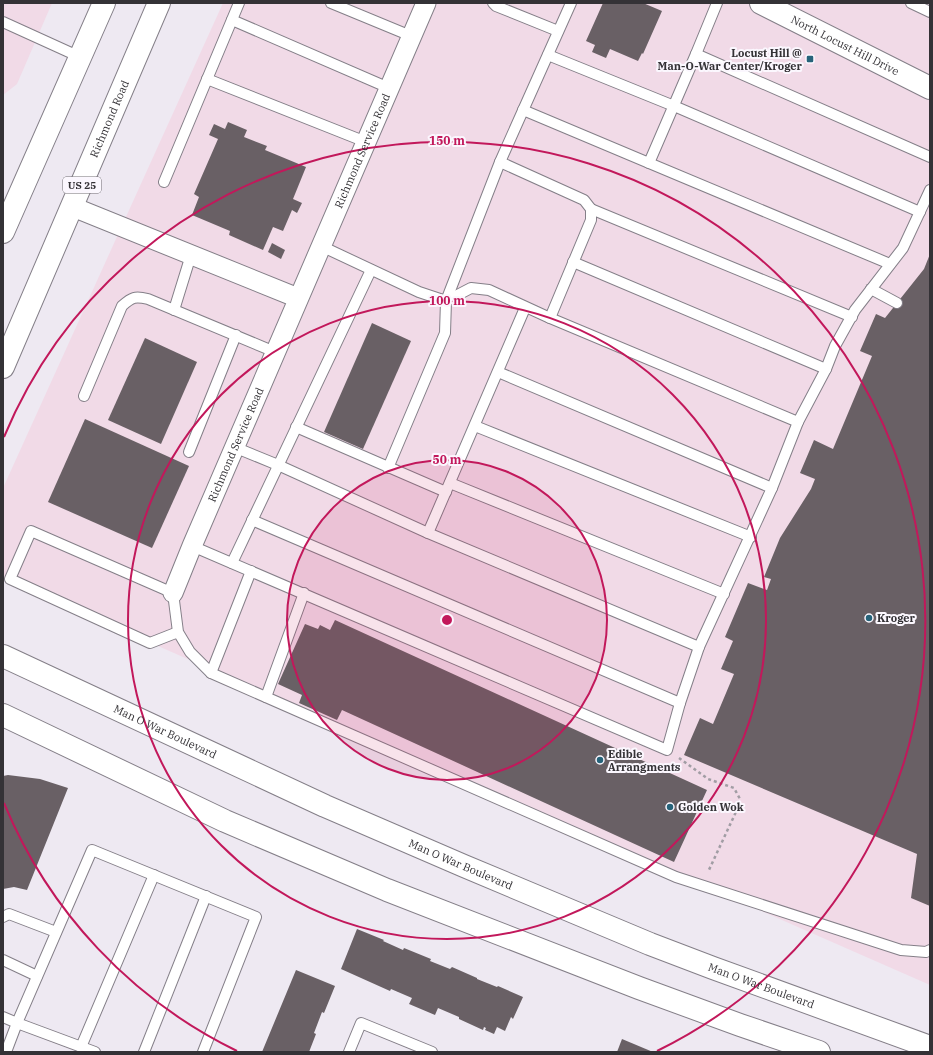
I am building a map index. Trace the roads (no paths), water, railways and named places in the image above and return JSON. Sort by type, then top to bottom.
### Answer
[{"type":"main road","points":[[3,232],[104,3]]},
{"type":"main road","name":"Richmond Road","points":[[3,367],[73,207],[159,3]]},
{"type":"main road","name":"North Locust Hill Drive","points":[[761,3],[930,88]]},
{"type":"main road","name":"Man O War Boulevard","points":[[3,656],[325,806],[471,869],[678,954],[930,1047]]},
{"type":"main road","points":[[3,715],[225,820],[387,890],[646,991],[819,1052]]},
{"type":"street","name":"Richmond Service Road","points":[[174,593],[192,546],[366,142],[423,4]]},
{"type":"street","points":[[73,207],[298,298]]},
{"type":"lane","points":[[164,182],[239,3]]},
{"type":"lane","points":[[331,3],[411,36]]},
{"type":"lane","points":[[493,3],[496,6],[558,31]]},
{"type":"lane","points":[[388,468],[445,333],[446,301],[500,162],[571,3]]},
{"type":"lane","points":[[649,163],[717,3]]},
{"type":"lane","points":[[911,3],[930,12]]},
{"type":"lane","points":[[232,20],[389,88]]},
{"type":"lane","points":[[3,22],[80,57]]},
{"type":"lane","points":[[696,54],[930,157]]},
{"type":"lane","points":[[548,55],[674,106],[920,212]]},
{"type":"lane","points":[[207,79],[366,142]]},
{"type":"lane","points":[[523,110],[890,264]]},
{"type":"lane","points":[[500,162],[584,200],[591,209],[852,317]]},
{"type":"lane","points":[[192,546],[667,750],[680,703],[699,647],[772,488],[798,422],[852,317],[871,289],[903,248],[930,190]]},
{"type":"lane","points":[[550,318],[591,220],[591,209]]},
{"type":"lane","points":[[320,246],[418,292],[446,301],[471,288],[489,290],[525,308],[798,422]]},
{"type":"lane","points":[[174,310],[191,254]]},
{"type":"lane","points":[[573,262],[826,369]]},
{"type":"lane","points":[[232,563],[370,270]]},
{"type":"lane","points":[[871,289],[897,303]]},
{"type":"lane","points":[[84,396],[122,306],[130,299],[138,297],[148,299],[275,352]]},
{"type":"lane","points":[[428,533],[525,308]]},
{"type":"lane","points":[[189,452],[236,336]]},
{"type":"lane","points":[[498,372],[772,488]]},
{"type":"lane","points":[[475,426],[750,536]]},
{"type":"lane","points":[[296,427],[388,468],[448,488],[724,594]]},
{"type":"lane","points":[[234,447],[278,465],[428,533],[699,647]]},
{"type":"lane","points":[[252,520],[680,703]]},
{"type":"lane","points":[[178,632],[150,643],[10,579],[31,532],[174,593],[178,632],[190,652],[211,674],[676,877],[901,950],[926,952],[930,950]]},
{"type":"lane","points":[[211,674],[251,571]]},
{"type":"lane","points":[[266,698],[304,593]]},
{"type":"lane","points":[[6,1052],[37,976],[92,850],[256,917],[203,1052]]},
{"type":"lane","points":[[81,1047],[154,875]]},
{"type":"lane","points":[[144,1052],[206,896]]},
{"type":"lane","points":[[3,917],[9,914],[56,932]]},
{"type":"lane","points":[[3,960],[37,976]]},
{"type":"lane","points":[[3,1017],[95,1052]]},
{"type":"lane","points":[[349,1052],[362,1024],[432,1052]]},
{"type":"place","name":"Locust Hill @ Man-O-War Center/Kroger","points":[[810,59]]},
{"type":"place","name":"Kroger","points":[[869,618]]},
{"type":"place","name":"Edible Arrangments","points":[[600,760]]},
{"type":"place","name":"Golden Wok","points":[[670,807]]}]
